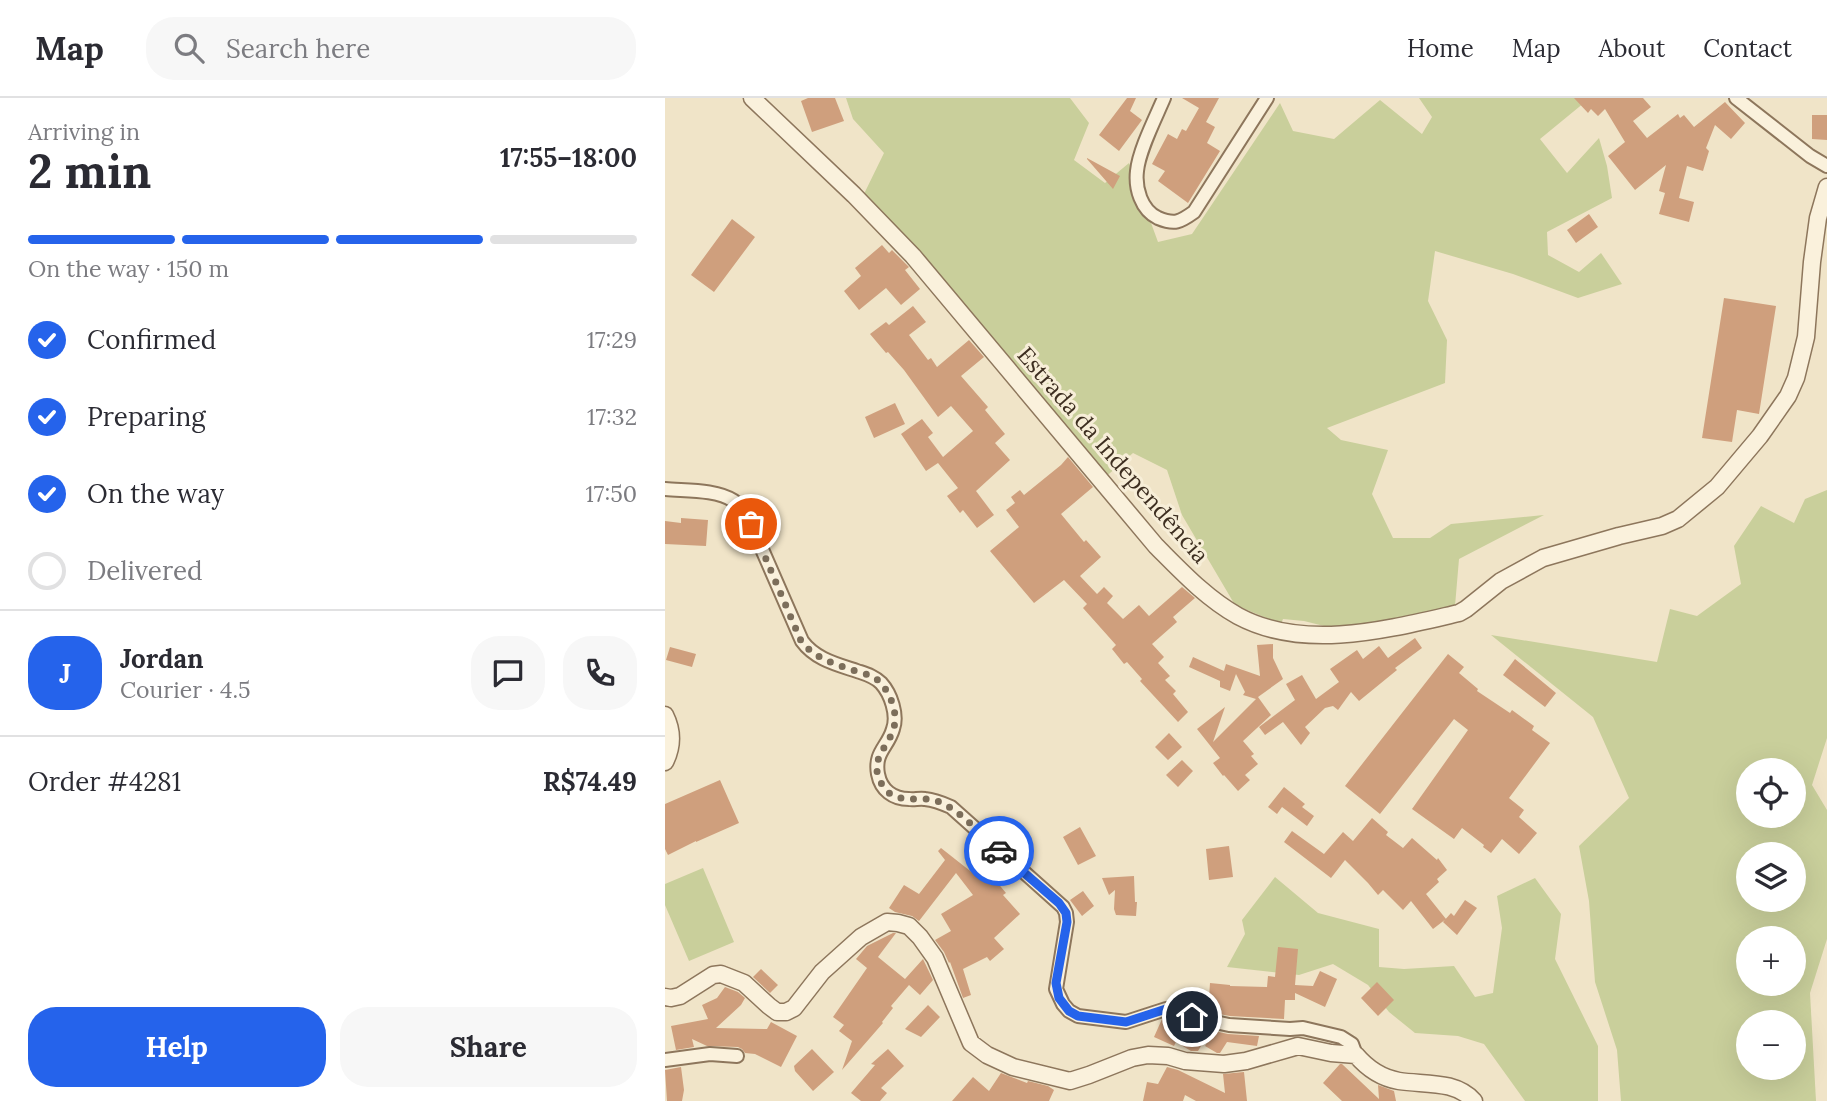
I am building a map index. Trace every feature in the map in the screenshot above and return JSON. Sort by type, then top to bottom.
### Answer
[{"type":"street","name":"Estrada da Independência","points":[[752,98],[854,195],[913,256],[1156,546],[1188,578],[1237,615],[1269,628],[1293,633],[1351,634],[1459,613],[1501,581],[1543,558],[1662,526],[1678,519],[1697,505],[1717,487],[1760,436],[1788,396],[1796,378],[1806,337],[1818,218],[1827,187]]},
{"type":"street","points":[[1164,98],[1137,171],[1141,201],[1154,216],[1170,222],[1180,222],[1194,212],[1267,98]]},
{"type":"street","points":[[1736,98],[1810,156],[1827,166]]},
{"type":"street","points":[[665,488],[692,490],[734,501],[751,524],[801,641],[809,651],[818,657],[872,676],[881,683],[888,694],[895,717],[894,729],[880,753],[877,766],[882,785],[887,792],[898,798],[935,800],[951,807],[1063,907],[1067,922],[1056,989],[1069,1011],[1078,1016],[1126,1022],[1166,1009],[1229,1024],[1303,1028],[1341,1037],[1352,1044],[1356,1055],[1372,1070],[1396,1081],[1449,1086],[1467,1093],[1473,1101]]},
{"type":"street","points":[[665,715],[672,740],[665,762]]},
{"type":"street","points":[[665,997],[680,996],[713,975],[720,974],[744,983],[777,1012],[786,1012],[794,1008],[822,972],[861,937],[887,922],[909,926],[935,958],[971,1043],[987,1055],[1013,1067],[1070,1081],[1132,1058],[1148,1055],[1224,1064],[1298,1046],[1356,1055]]},
{"type":"street","points":[[665,1060],[710,1054],[737,1056]]},
{"type":"green space","points":[[846,98],[1070,98],[1089,123],[1074,160],[1105,183],[1129,163],[1158,242],[1192,234],[1280,103],[1293,131],[1334,139],[1380,100],[1422,134],[1432,117],[1419,98],[1590,98],[1540,139],[1567,173],[1599,138],[1612,198],[1547,232],[1548,255],[1579,272],[1601,253],[1622,284],[1578,298],[1513,274],[1435,251],[1428,301],[1447,340],[1445,383],[1327,428],[1341,440],[1388,450],[1372,494],[1393,538],[1430,538],[1451,524],[1544,515],[1459,559],[1455,606],[1344,631],[1304,621],[1283,619],[1281,624],[1235,605],[1182,515],[1167,470],[1133,453],[1102,480],[862,198],[884,153],[853,119]]},
{"type":"green space","points":[[1827,490],[1827,738],[1812,785],[1827,810],[1827,939],[1810,993],[1816,1101],[1621,1101],[1617,1050],[1595,982],[1589,901],[1579,846],[1629,798],[1593,717],[1491,635],[1657,662],[1670,609],[1697,616],[1741,584],[1734,546],[1761,506],[1794,523],[1805,499]]},
{"type":"green space","points":[[703,868],[734,942],[689,961],[665,905],[665,884]]},
{"type":"green space","points":[[1275,877],[1318,913],[1379,929],[1379,967],[1404,969],[1454,966],[1475,997],[1493,993],[1502,928],[1497,896],[1535,878],[1561,914],[1555,959],[1598,1046],[1598,1101],[1525,1101],[1484,1044],[1458,1036],[1415,1033],[1389,1012],[1368,985],[1333,964],[1299,975],[1227,967],[1245,934],[1242,920]]},
{"type":"building","points":[[808,98],[835,98],[844,121],[812,132],[801,101]]},
{"type":"building","points":[[1127,98],[1136,98],[1130,111],[1142,120],[1119,151],[1099,135]]},
{"type":"building","points":[[1182,98],[1219,98],[1206,122],[1215,127],[1207,143],[1220,151],[1188,203],[1158,181],[1165,171],[1152,164],[1168,134],[1177,139],[1182,129],[1186,131],[1199,108]]},
{"type":"building","points":[[1574,98],[1643,98],[1651,107],[1633,121],[1647,138],[1678,114],[1680,118],[1684,115],[1694,127],[1725,102],[1745,123],[1731,139],[1715,125],[1706,148],[1709,151],[1703,171],[1687,166],[1679,198],[1694,202],[1689,222],[1659,214],[1665,193],[1659,191],[1666,165],[1635,190],[1608,156],[1625,142],[1605,109],[1598,116],[1591,109],[1588,113]]},
{"type":"building","points":[[1812,115],[1827,115],[1827,140],[1812,139]]},
{"type":"building","points":[[1087,159],[1120,176],[1113,189]]},
{"type":"building","points":[[1589,214],[1598,227],[1576,243],[1567,230]]},
{"type":"building","points":[[732,219],[755,237],[714,292],[691,275]]},
{"type":"building","points":[[882,245],[889,253],[892,250],[909,267],[905,270],[920,289],[901,305],[886,288],[859,310],[844,291],[861,276],[855,268]]},
{"type":"building","points":[[1724,298],[1776,306],[1759,414],[1737,410],[1732,442],[1702,438]]},
{"type":"building","points":[[913,306],[926,322],[909,335],[928,360],[931,358],[937,367],[969,340],[984,357],[961,376],[988,407],[985,410],[1005,434],[995,443],[1010,460],[976,491],[994,515],[977,528],[963,510],[960,513],[947,496],[958,488],[938,463],[926,471],[901,434],[922,419],[933,433],[928,437],[943,457],[973,431],[951,406],[938,417],[904,370],[870,334],[886,322],[889,325]]},
{"type":"building","points":[[895,403],[905,424],[874,438],[865,417]]},
{"type":"building","points":[[1068,457],[1093,487],[1061,514],[1084,542],[1086,540],[1101,557],[1080,576],[1097,594],[1104,587],[1113,596],[1107,603],[1123,619],[1139,605],[1149,616],[1182,587],[1195,598],[1173,617],[1177,622],[1152,644],[1164,657],[1158,663],[1170,676],[1165,680],[1176,691],[1173,694],[1188,712],[1178,722],[1140,681],[1142,679],[1127,662],[1124,664],[1112,649],[1116,645],[1083,608],[1087,604],[1064,580],[1034,603],[990,551],[1019,527],[1006,510],[1015,503],[1011,497],[1020,490],[1024,495]]},
{"type":"building","points":[[681,518],[708,520],[706,546],[665,544],[665,521],[681,523]]},
{"type":"building","points":[[1415,638],[1422,648],[1359,701],[1351,692],[1338,710],[1333,706],[1325,708],[1305,727],[1310,733],[1301,745],[1283,722],[1265,735],[1259,727],[1295,700],[1286,684],[1302,675],[1316,699],[1339,682],[1330,669],[1357,650],[1363,659],[1379,646],[1388,658]]},
{"type":"building","points":[[1273,644],[1273,658],[1283,679],[1258,697],[1271,715],[1243,741],[1254,754],[1251,756],[1258,764],[1245,775],[1250,780],[1238,791],[1213,763],[1220,758],[1197,729],[1225,707],[1213,742],[1256,699],[1243,695],[1245,692],[1236,674],[1230,691],[1220,687],[1220,681],[1189,667],[1193,657],[1224,671],[1226,664],[1260,676],[1257,645]]},
{"type":"building","points":[[670,647],[696,654],[692,667],[666,660]]},
{"type":"building","points":[[1448,654],[1464,667],[1459,673],[1478,689],[1477,691],[1510,713],[1512,710],[1534,726],[1532,730],[1550,743],[1509,798],[1524,810],[1519,817],[1537,833],[1519,854],[1502,839],[1491,853],[1462,828],[1454,839],[1412,809],[1468,730],[1454,719],[1380,814],[1345,786]]},
{"type":"building","points":[[1515,659],[1556,693],[1545,707],[1503,675]]},
{"type":"building","points":[[1169,733],[1182,747],[1168,760],[1155,747]]},
{"type":"building","points":[[1182,760],[1193,771],[1178,787],[1166,775]]},
{"type":"building","points":[[720,780],[739,823],[668,855],[665,849],[665,804]]},
{"type":"building","points":[[1284,787],[1305,804],[1302,807],[1314,816],[1307,826],[1282,807],[1277,814],[1268,807]]},
{"type":"building","points":[[1372,818],[1388,832],[1386,835],[1403,848],[1412,838],[1437,860],[1438,858],[1447,870],[1426,894],[1446,919],[1433,929],[1411,901],[1403,910],[1383,890],[1378,895],[1345,860],[1331,878],[1284,842],[1292,831],[1324,854],[1343,832],[1353,841]]},
{"type":"building","points":[[1080,827],[1096,856],[1078,865],[1063,837]]},
{"type":"building","points":[[1229,846],[1233,877],[1209,880],[1206,849]]},
{"type":"building","points":[[941,848],[974,874],[979,870],[991,885],[996,881],[1006,893],[1003,895],[1020,914],[994,938],[1004,949],[990,961],[987,957],[963,969],[971,995],[963,998],[950,962],[935,940],[951,931],[941,914],[973,895],[956,873],[919,921],[889,908],[904,885],[919,894],[945,860],[938,851]]},
{"type":"building","points":[[1134,876],[1136,916],[1116,915],[1115,890],[1109,895],[1102,878]]},
{"type":"building","points":[[1083,891],[1094,906],[1082,916],[1070,900]]},
{"type":"building","points":[[1465,900],[1477,908],[1457,935],[1443,922],[1451,913],[1454,916]]},
{"type":"building","points":[[896,933],[878,957],[905,979],[923,959],[933,980],[920,995],[909,985],[891,1006],[893,1008],[883,1023],[842,1070],[852,1041],[839,1031],[844,1025],[833,1017],[867,968],[856,959],[867,946]]},
{"type":"building","points":[[1278,947],[1298,949],[1295,985],[1313,986],[1320,971],[1337,979],[1325,1007],[1295,993],[1295,1000],[1285,1000],[1284,1019],[1208,1012],[1210,983],[1267,987],[1268,976],[1275,977]]},
{"type":"building","points":[[761,969],[778,985],[770,993],[753,977]]},
{"type":"building","points":[[1377,982],[1394,1000],[1378,1016],[1361,998]]},
{"type":"building","points":[[725,987],[745,998],[716,1028],[767,1029],[771,1022],[797,1036],[781,1067],[755,1054],[745,1053],[738,1047],[707,1046],[692,1039],[694,1047],[676,1050],[671,1026],[708,1019],[702,1005],[717,998]]},
{"type":"building","points":[[928,1005],[940,1017],[921,1037],[905,1029]]},
{"type":"building","points":[[1162,1019],[1183,1025],[1182,1028],[1204,1041],[1198,1051],[1191,1051],[1176,1042],[1174,1046],[1154,1037]]},
{"type":"building","points":[[1214,1031],[1259,1036],[1257,1046],[1227,1042],[1220,1053],[1217,1053],[1205,1046]]},
{"type":"building","points":[[812,1049],[834,1072],[813,1091],[795,1071],[794,1066]]},
{"type":"building","points":[[888,1049],[904,1066],[881,1088],[887,1093],[880,1101],[861,1101],[851,1093],[875,1065],[871,1064]]},
{"type":"building","points":[[1340,1064],[1379,1099],[1378,1085],[1394,1091],[1396,1101],[1342,1101],[1323,1083]]},
{"type":"building","points":[[681,1067],[684,1090],[682,1101],[667,1101],[665,1070]]},
{"type":"building","points":[[1167,1067],[1225,1093],[1223,1074],[1244,1072],[1247,1101],[1196,1101],[1185,1095],[1183,1101],[1143,1101],[1147,1082],[1158,1084]]},
{"type":"building","points":[[1001,1073],[1054,1090],[1049,1101],[952,1101],[973,1077],[989,1091]]},
{"type":"way so far","points":[[751,524],[801,641],[809,651],[818,657],[872,676],[888,694],[893,704],[894,729],[880,753],[877,766],[882,785],[887,792],[898,798],[935,800],[951,807],[999,851]]},
{"type":"route","points":[[999,851],[1059,903],[1066,913],[1067,922],[1056,983],[1059,998],[1069,1011],[1078,1016],[1126,1022],[1166,1009],[1192,1017]]}]
